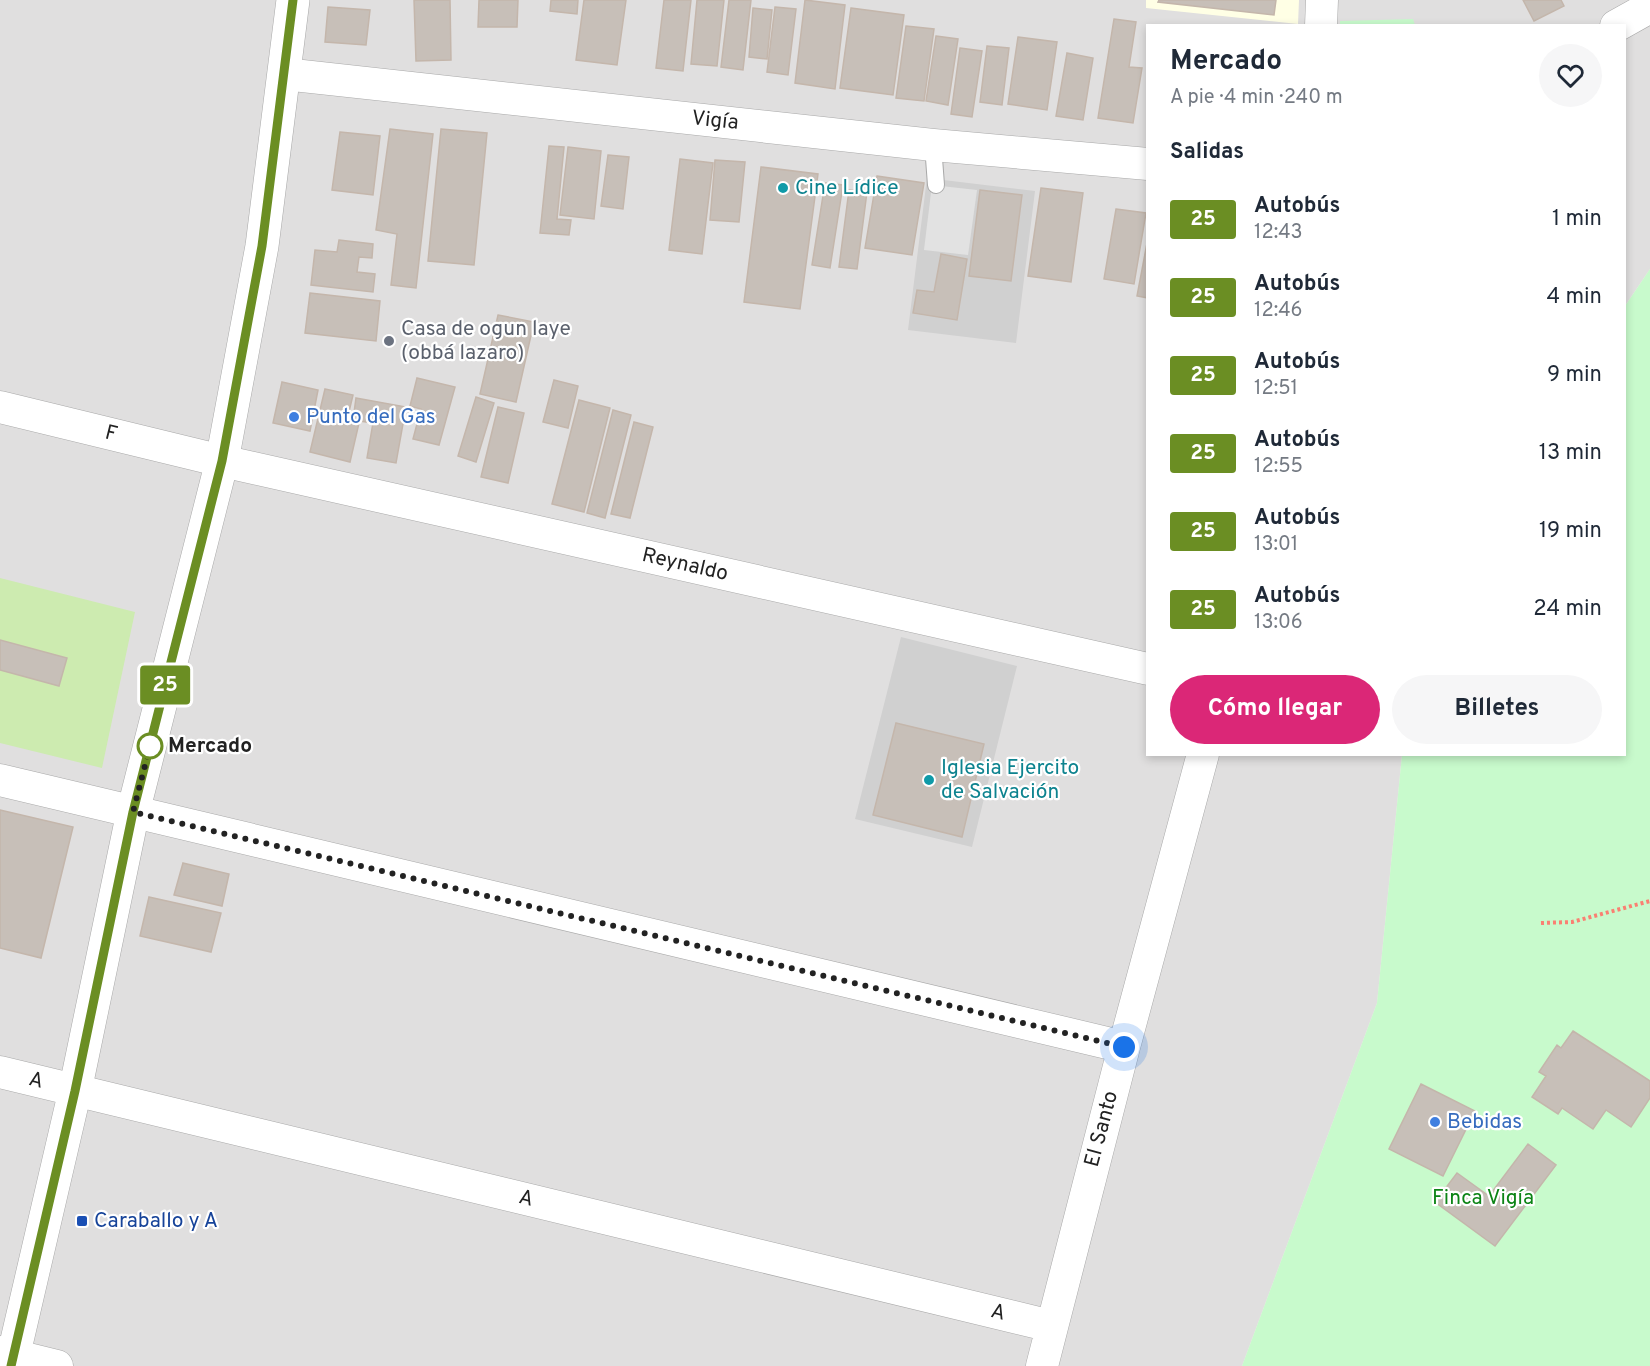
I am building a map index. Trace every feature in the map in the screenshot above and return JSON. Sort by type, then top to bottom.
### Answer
[{"type":"street","points":[[57,1366],[8,1358],[75,1091],[133,812],[222,461],[262,246],[293,0]]},
{"type":"street","points":[[1321,24],[1322,0]]},
{"type":"street","points":[[1620,24],[1650,7]]},
{"type":"street","name":"Vigía","points":[[284,74],[933,145],[1146,164]]},
{"type":"street","name":"F","points":[[0,407],[222,461]]},
{"type":"street","name":"Reynaldo","points":[[222,461],[1146,669]]},
{"type":"street","name":"El Santo","points":[[1042,1366],[1124,1047],[1202,756]]},
{"type":"street","points":[[0,780],[1124,1047]]},
{"type":"street","name":"A","points":[[0,1072],[1052,1326]]},
{"type":"lane","points":[[933,145],[936,186]]},
{"type":"path","points":[[1541,923],[1572,922],[1650,901]]},
{"type":"shaded area","points":[[0,0],[1650,0],[1650,269],[1626,305],[1626,24],[1146,24],[1146,756],[1402,756],[1377,1003],[1242,1366],[0,1366]]},
{"type":"shaded area","points":[[1146,0],[1299,0],[1298,24],[1146,8]]},
{"type":"shaded area","points":[[927,178],[1035,191],[1016,343],[908,330]]},
{"type":"shaded area","points":[[932,185],[977,190],[968,255],[924,250]]},
{"type":"shaded area","points":[[901,637],[1017,666],[972,847],[855,819]]},
{"type":"green space","points":[[1413,19],[1415,24],[1340,24],[1340,21]]},
{"type":"green space","name":"Finca Vigía","points":[[1650,269],[1650,1366],[1242,1366],[1377,1003],[1402,756],[1626,756],[1626,305]]},
{"type":"green space","points":[[0,578],[135,612],[102,768],[0,743]]},
{"type":"building","points":[[414,0],[450,0],[451,60],[416,61]]},
{"type":"building","points":[[479,0],[518,0],[517,27],[478,27]]},
{"type":"building","points":[[551,0],[578,0],[577,14],[550,11]]},
{"type":"building","points":[[584,0],[626,0],[617,65],[576,60]]},
{"type":"building","points":[[664,0],[691,0],[683,71],[656,68]]},
{"type":"building","points":[[697,0],[724,0],[717,66],[691,64]]},
{"type":"building","points":[[729,0],[751,0],[743,70],[721,67]]},
{"type":"building","points":[[805,0],[845,5],[835,89],[795,83]]},
{"type":"building","points":[[1159,0],[1276,0],[1274,15],[1158,2]]},
{"type":"building","points":[[1523,0],[1561,0],[1564,6],[1534,21]]},
{"type":"building","points":[[328,7],[370,10],[366,45],[325,42]]},
{"type":"building","points":[[775,7],[796,9],[788,75],[767,72]]},
{"type":"building","points":[[753,8],[772,10],[767,59],[749,57]]},
{"type":"building","points":[[851,8],[904,15],[893,95],[840,88]]},
{"type":"building","points":[[1114,19],[1136,22],[1129,67],[1142,68],[1133,123],[1098,118]]},
{"type":"building","points":[[906,26],[934,29],[924,101],[896,98]]},
{"type":"building","points":[[936,36],[958,39],[948,105],[926,101]]},
{"type":"building","points":[[1018,37],[1057,42],[1047,110],[1008,104]]},
{"type":"building","points":[[987,46],[1009,48],[1002,105],[980,102]]},
{"type":"building","points":[[960,48],[982,51],[972,117],[951,114]]},
{"type":"building","points":[[1067,53],[1093,58],[1083,120],[1056,116]]},
{"type":"building","points":[[390,129],[433,134],[416,288],[391,285],[397,234],[376,230]]},
{"type":"building","points":[[441,129],[487,133],[474,265],[428,261]]},
{"type":"building","points":[[340,132],[380,136],[373,195],[332,190]]},
{"type":"building","points":[[549,146],[564,147],[557,219],[571,220],[569,235],[540,233]]},
{"type":"building","points":[[568,147],[601,151],[594,219],[560,215]]},
{"type":"building","points":[[608,155],[629,157],[623,209],[601,206]]},
{"type":"building","points":[[680,159],[713,163],[702,254],[669,250]]},
{"type":"building","points":[[715,160],[745,162],[739,222],[710,220]]},
{"type":"building","name":"Cine Lídice","points":[[761,167],[818,174],[800,309],[744,302]]},
{"type":"building","points":[[877,176],[924,183],[912,255],[865,248]]},
{"type":"building","points":[[825,183],[843,185],[830,268],[812,265]]},
{"type":"building","points":[[1041,188],[1083,193],[1071,282],[1028,276]]},
{"type":"building","points":[[849,190],[867,192],[857,269],[839,267]]},
{"type":"building","points":[[980,190],[1022,195],[1011,281],[969,276]]},
{"type":"building","points":[[1116,209],[1146,213],[1134,284],[1104,279]]},
{"type":"building","points":[[339,240],[373,244],[372,258],[359,257],[357,272],[375,274],[373,292],[311,285],[315,250],[337,252]]},
{"type":"building","points":[[1146,249],[1146,298],[1137,296]]},
{"type":"building","points":[[941,254],[967,259],[957,320],[913,313],[917,290],[934,292]]},
{"type":"building","points":[[310,293],[380,301],[376,341],[305,333]]},
{"type":"building","points":[[498,315],[534,322],[516,402],[480,394]]},
{"type":"building","points":[[417,378],[455,387],[439,445],[413,439],[421,409],[410,406]]},
{"type":"building","points":[[554,380],[578,386],[568,428],[543,422]]},
{"type":"building","points":[[282,382],[318,390],[310,431],[273,423]]},
{"type":"building","points":[[325,389],[353,395],[347,420],[359,423],[350,462],[310,452]]},
{"type":"building","points":[[476,397],[494,403],[476,462],[458,456]]},
{"type":"building","points":[[356,398],[406,407],[396,463],[367,458],[373,423],[353,420]]},
{"type":"building","points":[[579,400],[610,408],[584,512],[552,504]]},
{"type":"building","points":[[498,407],[524,413],[508,483],[481,477]]},
{"type":"building","points":[[613,410],[631,415],[605,518],[587,513]]},
{"type":"building","points":[[634,422],[653,427],[630,518],[611,514]]},
{"type":"building","points":[[0,640],[67,658],[59,686],[0,670]]},
{"type":"building","name":"Iglesia Ejercito de Salvación","points":[[896,723],[984,744],[962,837],[873,815]]},
{"type":"building","points":[[0,810],[73,827],[41,958],[0,948]]},
{"type":"building","points":[[183,863],[229,874],[222,906],[174,895]]},
{"type":"building","points":[[149,897],[221,913],[211,952],[140,936]]},
{"type":"building","points":[[1573,1031],[1650,1081],[1650,1098],[1631,1127],[1606,1110],[1593,1129],[1562,1108],[1558,1114],[1532,1097],[1546,1076],[1539,1072],[1557,1045],[1561,1048]]},
{"type":"building","points":[[1421,1084],[1475,1111],[1443,1176],[1389,1149]]},
{"type":"building","points":[[1528,1144],[1556,1165],[1495,1246],[1435,1202],[1457,1173],[1489,1196]]},
{"type":"bus line","name":"25","points":[[11,1366],[75,1091],[133,812],[222,461],[262,246],[293,0]]},
{"type":"place","name":"Cine Lídice","points":[[783,188]]},
{"type":"place","name":"Casa de ogun laye (obbá lazaro)","points":[[389,341]]},
{"type":"place","name":"Punto del Gas","points":[[294,417]]},
{"type":"place","name":"Mercado","points":[[150,746]]},
{"type":"place","name":"Iglesia Ejercito de Salvación","points":[[929,780]]},
{"type":"place","name":"Bebidas","points":[[1435,1122]]},
{"type":"place","name":"Caraballo y A","points":[[82,1221]]},
{"type":"route","points":[[150,746],[133,812],[1124,1047]]}]
